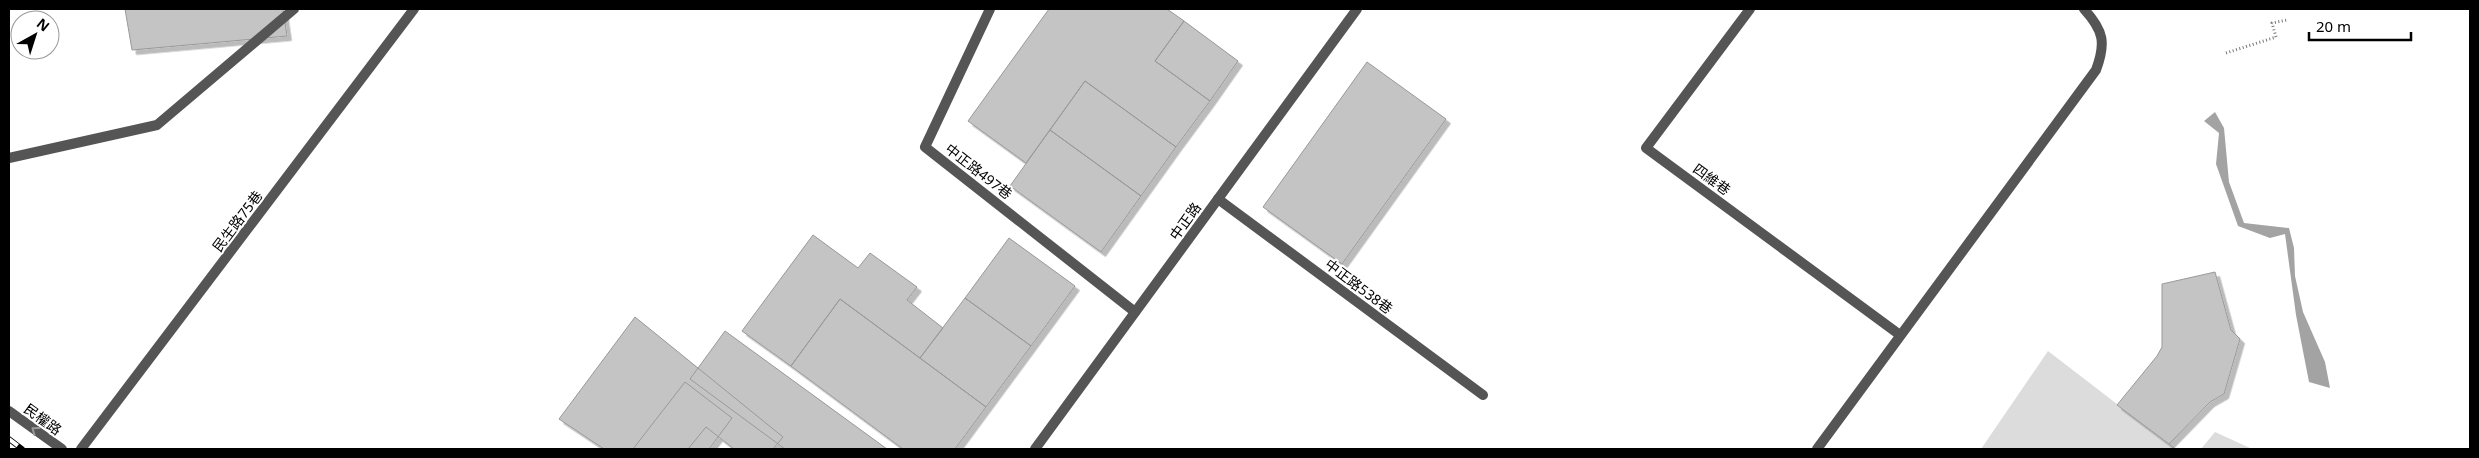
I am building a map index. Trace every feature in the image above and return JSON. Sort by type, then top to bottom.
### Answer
[{"type":"street","points":[[9,158],[157,124],[294,9]]},
{"type":"street","name":"民生路75巷","points":[[81,449],[414,9]]},
{"type":"street","name":"中正路497巷","points":[[990,9],[925,147],[1135,312]]},
{"type":"street","name":"中正路","points":[[1035,449],[1357,9]]},
{"type":"street","name":"四維巷","points":[[1750,9],[1646,148],[1900,335]]},
{"type":"street","points":[[1816,449],[2096,70],[2103,51],[2098,24],[2084,9]]},
{"type":"street","name":"中正路538巷","points":[[1218,199],[1483,395]]},
{"type":"street","name":"民權路","points":[[9,411],[62,449]]},
{"type":"path","points":[[2226,53],[2276,37],[2272,23],[2287,20]]},
{"type":"shaded area","points":[[2215,112],[2224,128],[2229,182],[2244,223],[2289,228],[2294,248],[2295,276],[2303,312],[2325,362],[2330,388],[2309,382],[2296,315],[2285,234],[2270,238],[2238,226],[2216,164],[2219,133],[2204,121]]},
{"type":"shaded area","points":[[2048,351],[2169,444],[2177,449],[1981,449]]},
{"type":"shaded area","points":[[2215,432],[2250,448],[2252,449],[2201,449]]},
{"type":"building","points":[[125,9],[283,9],[287,36],[132,50]]},
{"type":"building","points":[[1049,9],[1167,9],[1184,21],[1155,61],[1210,101],[1176,147],[1085,81],[1026,163],[968,121]]},
{"type":"building","points":[[1184,21],[1238,61],[1210,101],[1155,61]]},
{"type":"building","points":[[1367,62],[1446,119],[1342,264],[1263,207]]},
{"type":"building","points":[[1085,81],[1176,147],[1141,196],[1050,130]]},
{"type":"building","points":[[1050,130],[1141,196],[1101,252],[1010,186]]},
{"type":"building","points":[[813,235],[858,268],[870,253],[917,287],[907,300],[943,328],[920,358],[840,299],[791,366],[742,331]]},
{"type":"building","points":[[1009,238],[1075,286],[1031,346],[965,298]]},
{"type":"building","points":[[2215,272],[2231,330],[2240,339],[2224,394],[2210,402],[2169,444],[2117,405],[2157,356],[2162,347],[2162,284]]},
{"type":"building","points":[[965,298],[1031,346],[986,407],[920,358]]},
{"type":"building","points":[[840,299],[986,407],[955,449],[903,449],[791,366]]},
{"type":"building","points":[[635,317],[783,437],[773,449],[734,449],[706,427],[688,449],[604,449],[559,419]]},
{"type":"building","points":[[725,331],[887,449],[785,449],[690,379]]},
{"type":"building","points":[[685,382],[732,418],[709,449],[633,449]]},
{"type":"railway","points":[[9,439],[22,449]]}]
